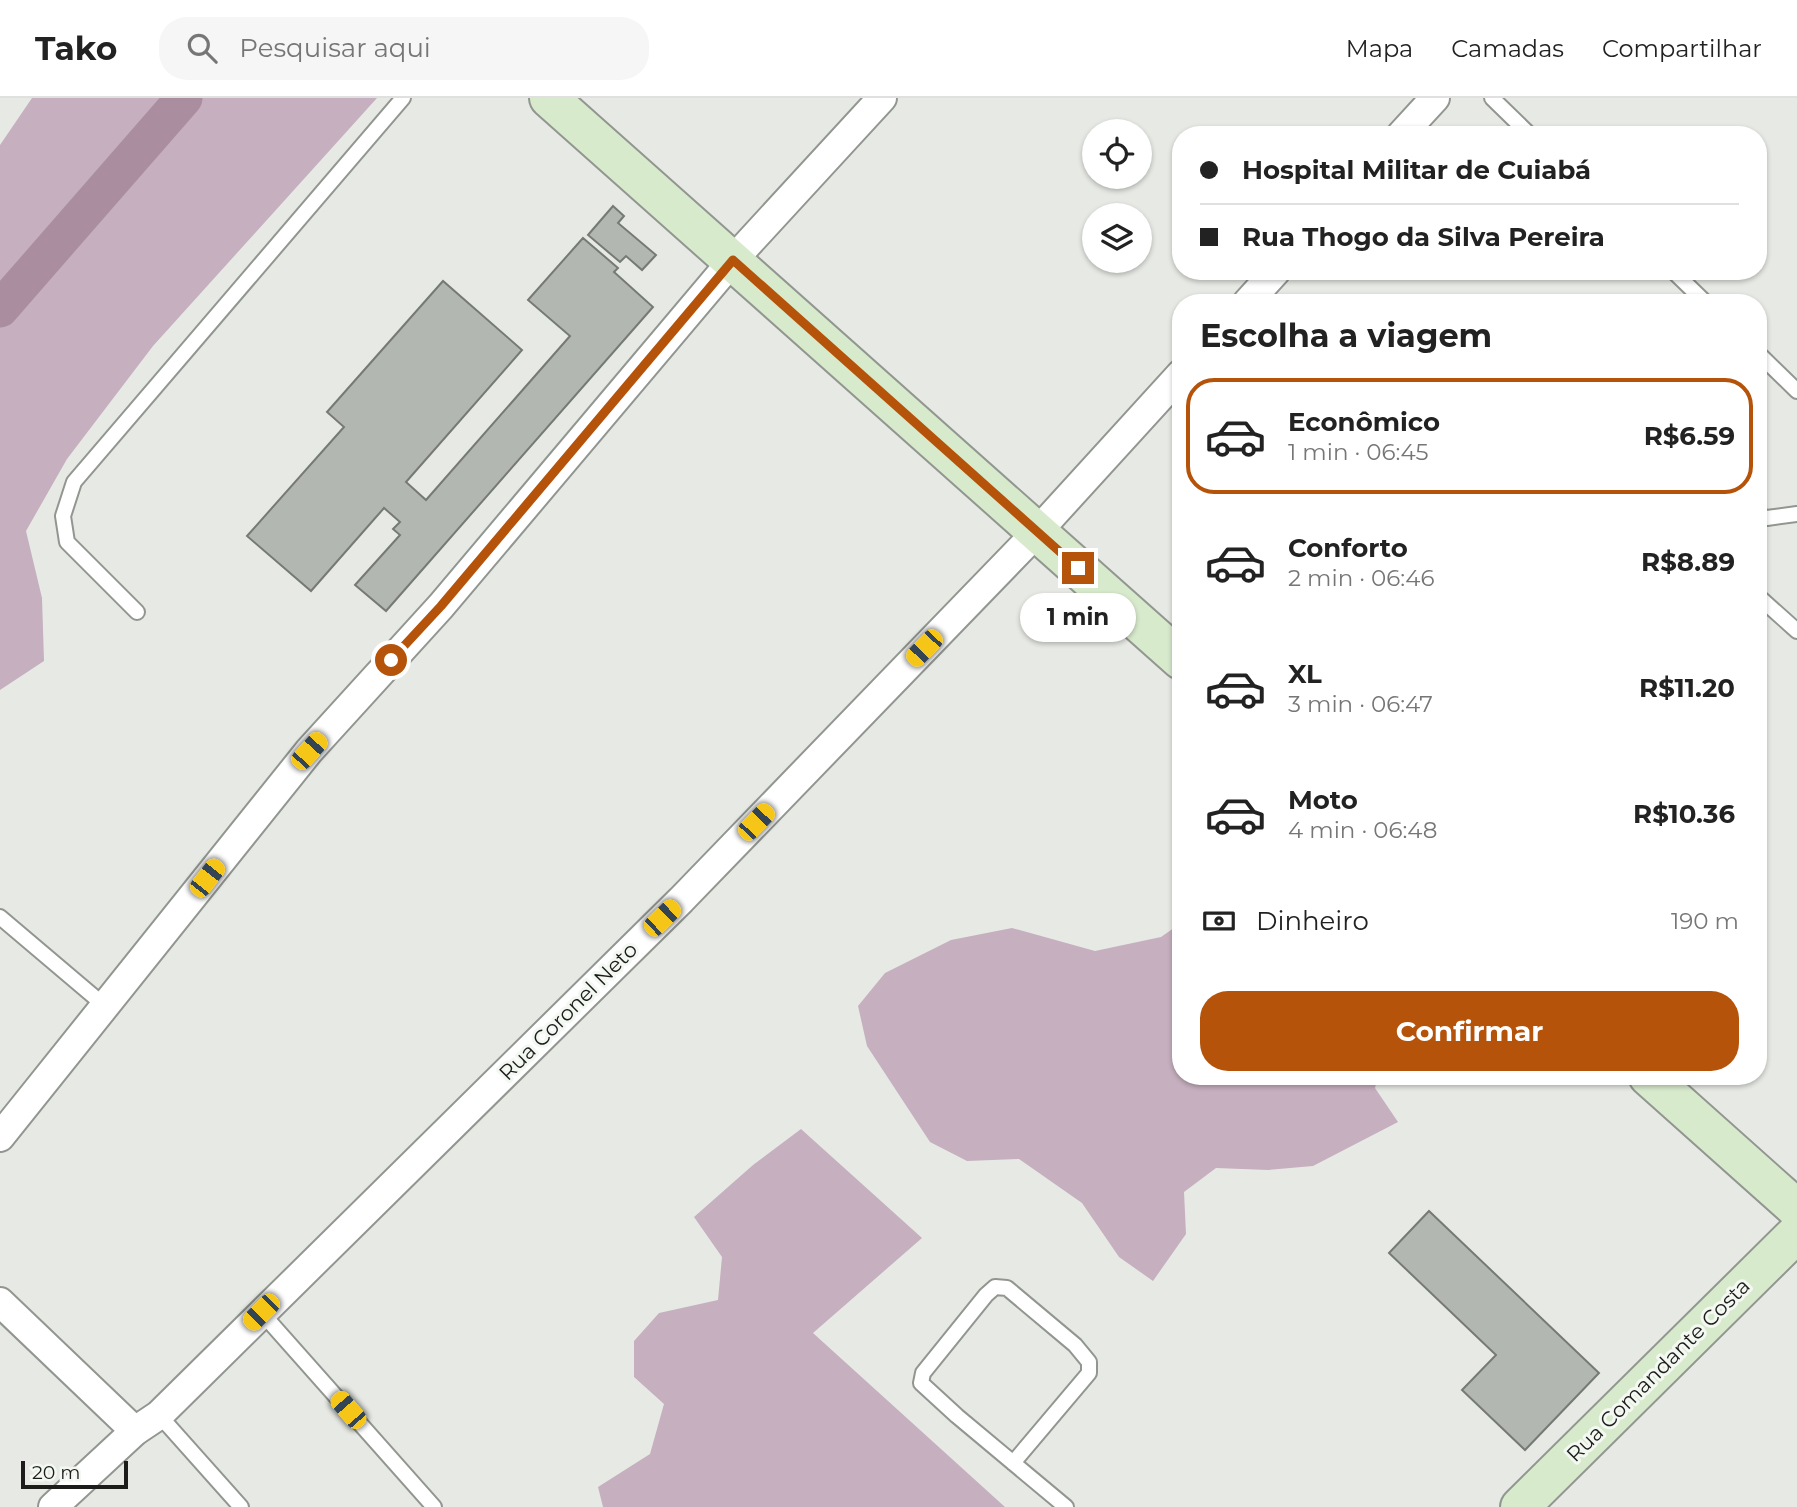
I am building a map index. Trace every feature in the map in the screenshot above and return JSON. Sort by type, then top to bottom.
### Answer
[{"type":"street","points":[[549,98],[1172,652]]},
{"type":"street","points":[[0,1137],[309,751],[441,606],[733,260],[881,98]]},
{"type":"street","points":[[1409,126],[1435,98]]},
{"type":"street","points":[[1255,294],[1268,280]]},
{"type":"street","name":"Rua Coronel Neto","points":[[53,1507],[135,1431],[159,1415],[681,900],[1037,532],[1172,384]]},
{"type":"street","points":[[1658,1085],[1797,1209]]},
{"type":"street","name":"Rua Comandante Costa","points":[[1520,1507],[1797,1233]]},
{"type":"street","points":[[0,1302],[135,1431]]},
{"type":"lane","points":[[137,612],[67,542],[63,516],[74,482],[402,98]]},
{"type":"lane","points":[[1492,98],[1521,126]]},
{"type":"lane","points":[[1682,280],[1697,294]]},
{"type":"lane","points":[[1767,362],[1797,391]]},
{"type":"lane","points":[[1767,518],[1797,514]]},
{"type":"lane","points":[[1767,604],[1797,631]]},
{"type":"lane","points":[[0,917],[105,1006]]},
{"type":"lane","points":[[1013,1463],[1088,1373],[1089,1362],[1076,1345],[1007,1288],[995,1287],[923,1373],[921,1383],[957,1416],[1013,1463],[1066,1507]]},
{"type":"lane","points":[[261,1312],[434,1507]]},
{"type":"lane","points":[[159,1415],[241,1507]]},
{"type":"shaded area","points":[[32,98],[377,98],[153,346],[67,459],[26,531],[42,598],[44,661],[0,690],[0,145]]},
{"type":"shaded area","points":[[1012,928],[1095,951],[1161,937],[1172,929],[1172,1085],[1376,1085],[1375,1088],[1398,1122],[1313,1166],[1268,1170],[1216,1168],[1184,1192],[1186,1234],[1153,1281],[1119,1257],[1082,1203],[1019,1159],[967,1161],[930,1142],[867,1046],[858,1006],[885,973],[951,940]]},
{"type":"shaded area","points":[[801,1129],[922,1238],[813,1333],[1005,1507],[603,1507],[598,1487],[650,1454],[664,1404],[634,1377],[634,1341],[659,1313],[718,1300],[722,1257],[694,1217],[753,1165]]},
{"type":"building","points":[[613,206],[624,216],[618,223],[656,255],[642,270],[626,256],[620,262],[588,235]]},
{"type":"building","points":[[583,238],[618,268],[614,272],[653,307],[386,611],[355,585],[400,535],[393,529],[400,522],[384,508],[311,591],[247,536],[344,427],[327,412],[443,281],[522,350],[406,482],[426,500],[570,336],[528,300]]},
{"type":"building","points":[[1429,1211],[1599,1373],[1525,1450],[1462,1390],[1496,1355],[1389,1253]]},
{"type":"waterway","points":[[0,309],[184,98]]},
{"type":"route","points":[[391,660],[441,606],[733,260],[1078,568]]}]
